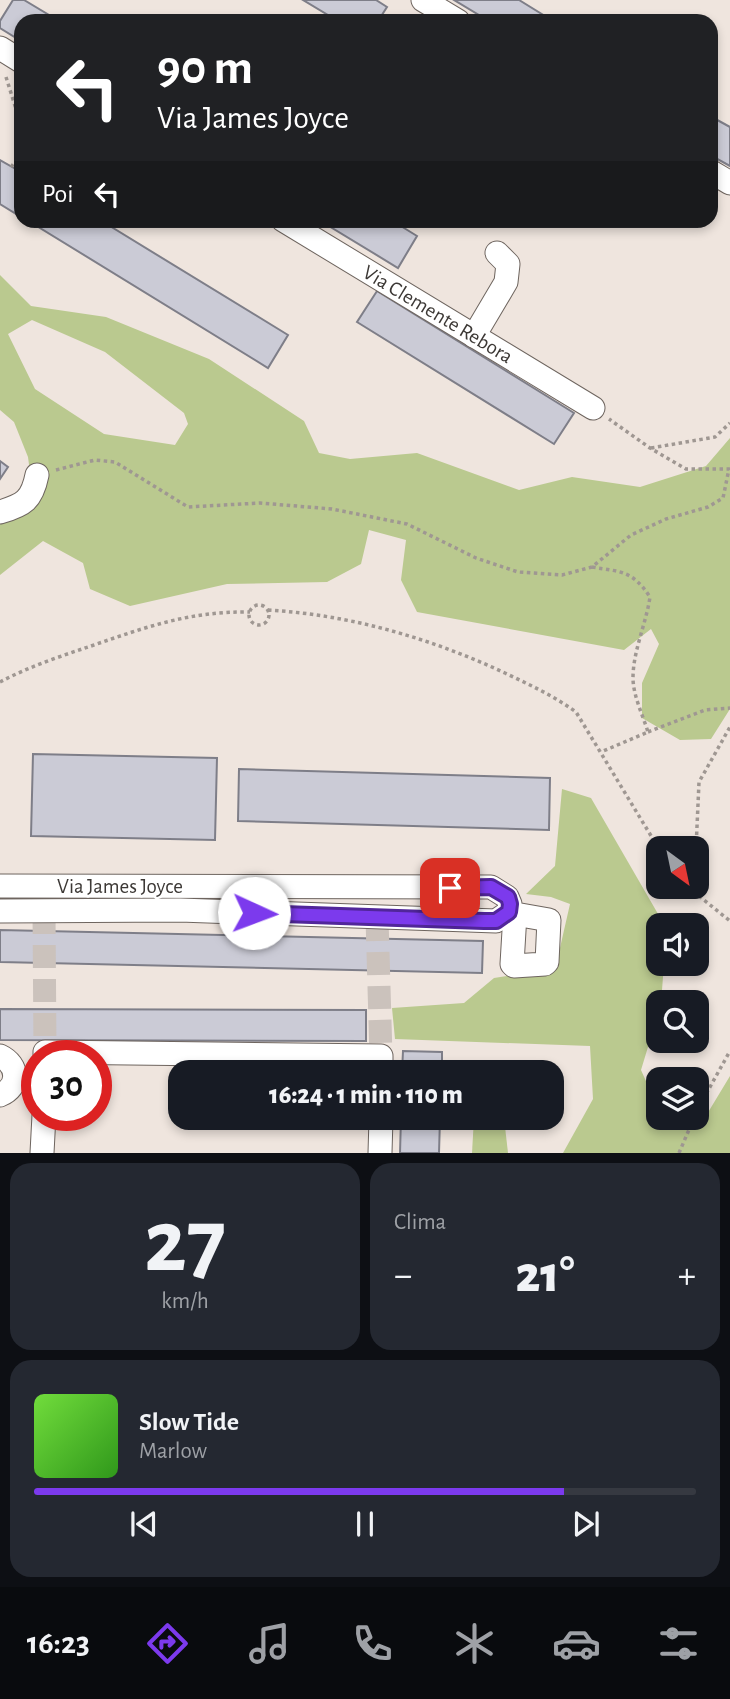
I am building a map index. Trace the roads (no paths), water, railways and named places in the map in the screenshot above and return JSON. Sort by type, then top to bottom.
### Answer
[{"type":"street","name":"Via Clemente Rebora","points":[[296,228],[593,408]]},
{"type":"street","points":[[474,336],[506,282],[508,264],[497,253]]},
{"type":"street","points":[[0,512],[16,508],[30,498],[37,475]]},
{"type":"street","name":"Via James Joyce","points":[[0,886],[491,887],[508,897],[512,913],[496,921],[484,921],[180,911],[0,911]]},
{"type":"street","points":[[0,1056],[12,1065],[15,1077],[11,1089],[0,1096]]},
{"type":"street","points":[[112,1056],[228,1060]]},
{"type":"street","points":[[380,1153],[381,1130]]},
{"type":"street","points":[[42,1153],[43,1131]]},
{"type":"tunnel","points":[[44,911],[45,1040]]},
{"type":"tunnel","points":[[377,918],[381,1056]]}]
